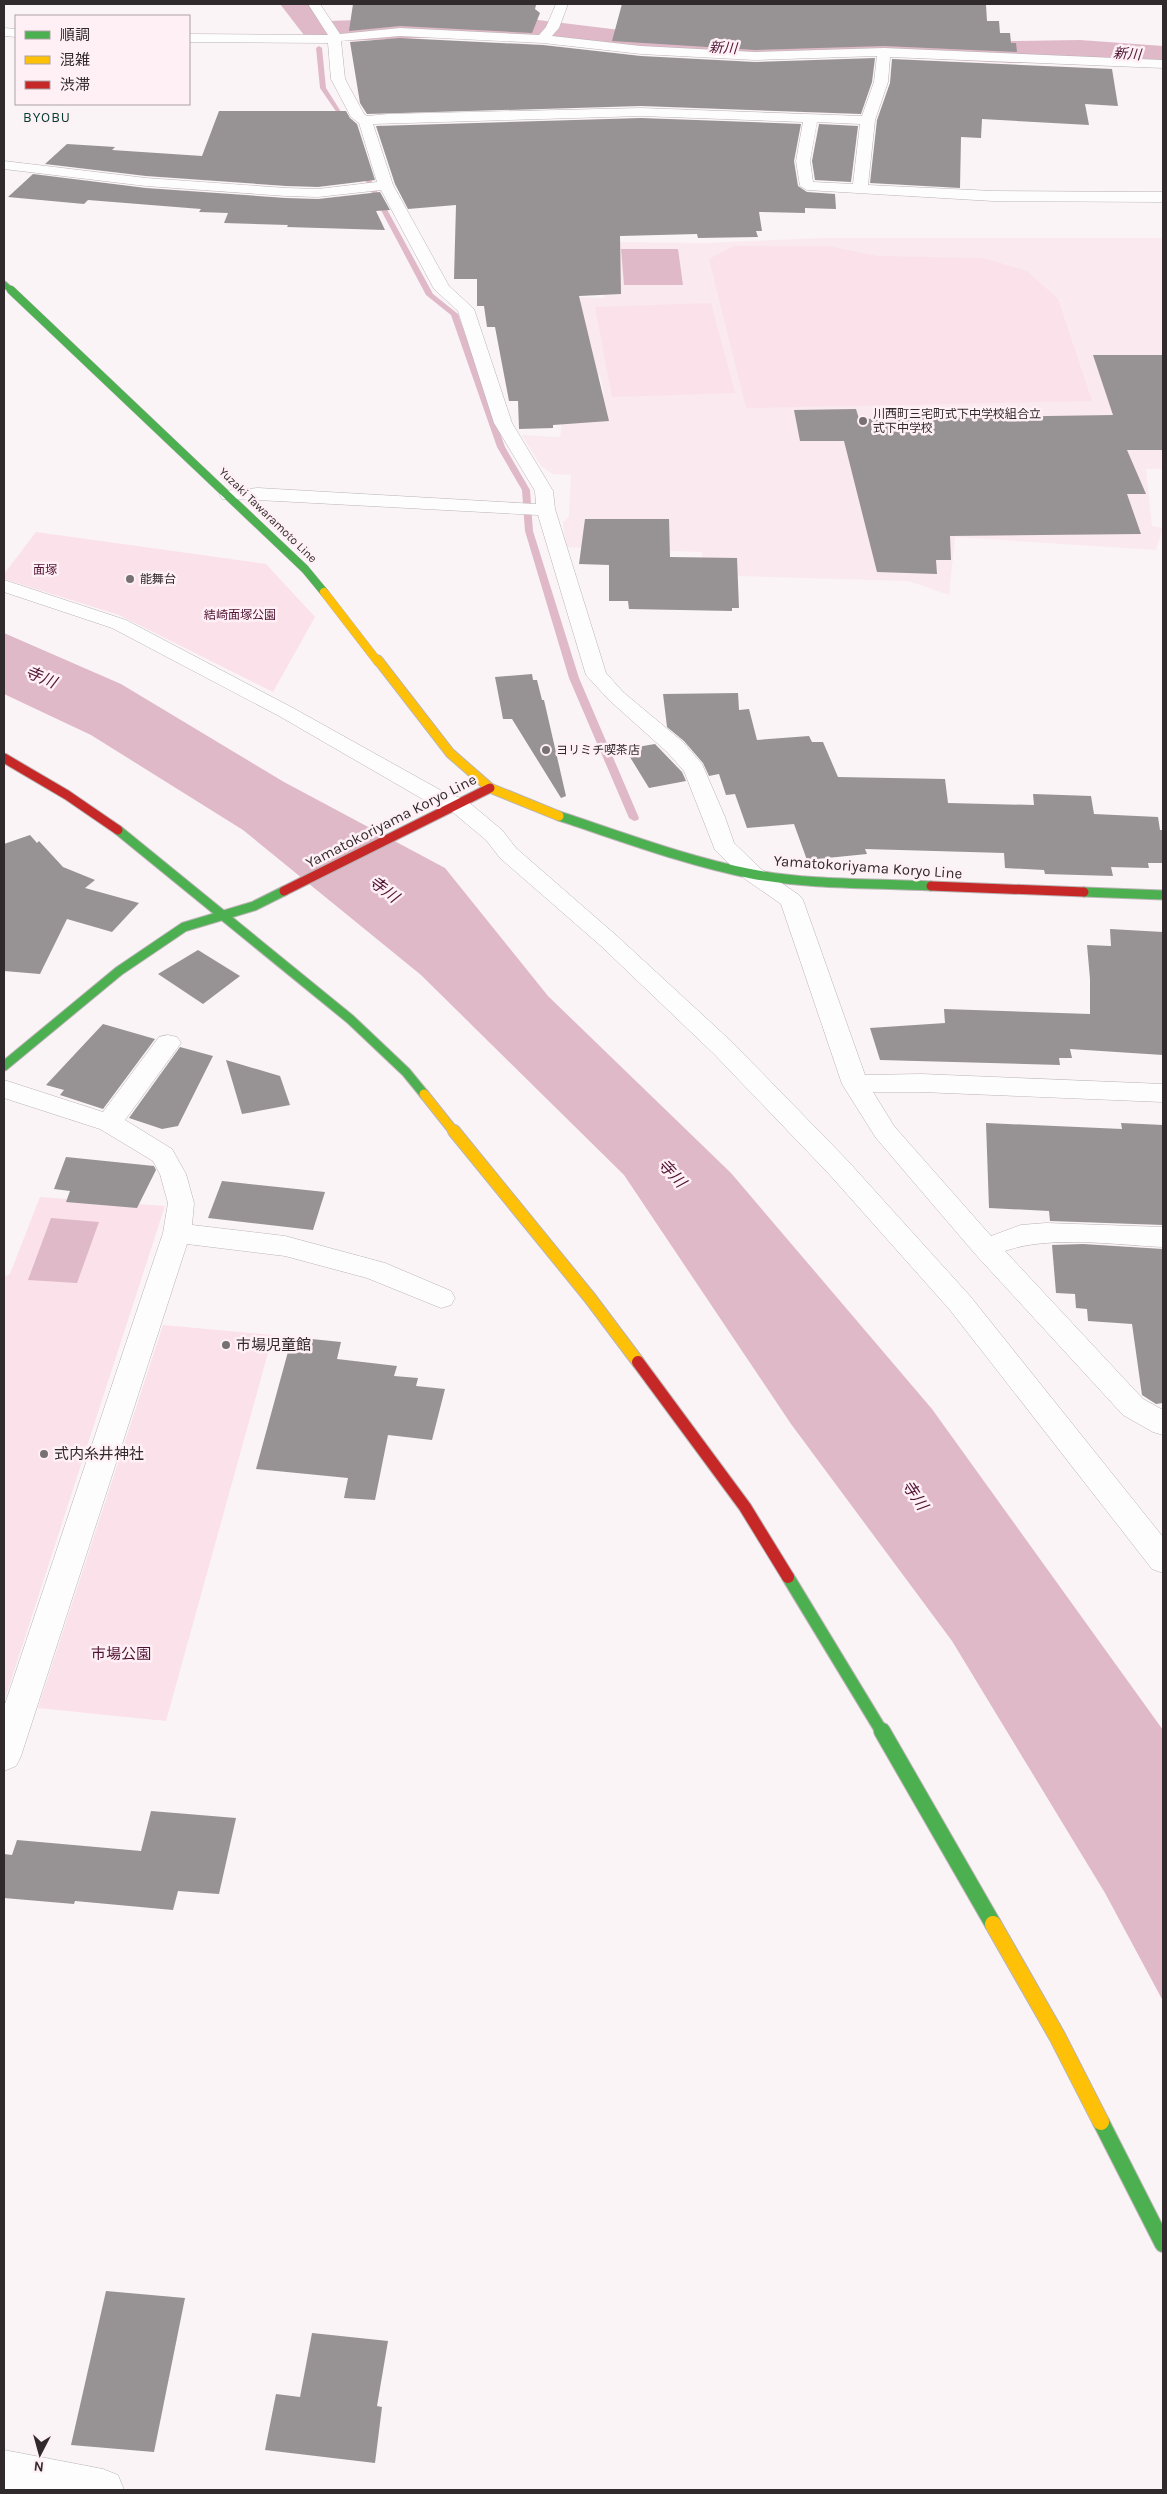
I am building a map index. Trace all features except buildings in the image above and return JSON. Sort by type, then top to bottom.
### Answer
[{"type":"main road","name":"Yuzaki Tawaramoto Line","points":[[4,284],[305,569],[356,630],[450,753],[490,788]]},
{"type":"main road","points":[[4,758],[67,795],[116,829],[350,1019],[406,1072],[590,1298],[745,1507],[903,1766],[1058,2036],[1163,2244]]},
{"type":"main road","name":"Yamatokoriyama Koryo Line","points":[[4,1066],[119,970],[184,927],[254,906],[490,788],[571,821],[677,855],[753,874],[814,881],[1163,895]]},
{"type":"street","points":[[314,4],[334,34],[338,79],[358,117],[365,121],[388,118],[582,112],[868,120]]},
{"type":"street","points":[[543,39],[552,28],[562,4]]},
{"type":"street","points":[[190,38],[315,40],[400,32],[543,39],[641,50],[755,56],[884,52],[1163,64]]},
{"type":"street","points":[[860,190],[868,120],[881,82],[884,52]]},
{"type":"street","points":[[811,118],[804,160],[804,179],[807,186],[992,196],[1163,197]]},
{"type":"street","points":[[365,121],[386,185],[442,289],[466,309],[503,423],[544,491],[546,509],[596,675],[616,696],[675,747],[694,769],[723,845],[753,874],[791,900],[855,1084],[885,1132],[986,1248],[1133,1407],[1163,1424]]},
{"type":"street","points":[[4,164],[146,182],[286,192],[318,193],[386,185]]},
{"type":"street","points":[[228,495],[258,494],[546,509]]},
{"type":"street","points":[[4,586],[119,624],[286,712],[434,796],[458,805],[494,835],[508,853],[608,941],[723,1048],[838,1167],[960,1303],[1163,1560]]},
{"type":"street","points":[[109,1123],[168,1043]]},
{"type":"street","points":[[855,1084],[921,1082],[1163,1093]]},
{"type":"street","points":[[4,1088],[109,1123],[163,1155],[173,1174],[181,1203],[177,1233],[4,1756]]},
{"type":"street","points":[[177,1233],[285,1246],[375,1270],[441,1298]]},
{"type":"street","points":[[986,1248],[1021,1235],[1046,1233],[1163,1237]]},
{"type":"street","points":[[4,2470],[103,2490]]},
{"type":"shaded area","name":"川西町三宅町式下中学校組合立 式下中学校","points":[[823,238],[1163,238],[1163,469],[1146,469],[1152,526],[1163,528],[1156,550],[955,537],[949,595],[909,581],[704,575],[702,552],[566,547],[563,523],[569,516],[571,475],[553,474],[541,466],[522,435],[560,437],[565,407],[599,407],[604,393],[600,376],[575,374],[570,297],[604,298],[601,242],[705,243]]},
{"type":"green space","points":[[734,246],[828,246],[878,256],[983,258],[1027,271],[1058,299],[1092,401],[746,408],[709,259]]},
{"type":"green space","points":[[711,303],[735,393],[612,397],[595,307]]},
{"type":"green space","name":"結崎面塚公園","points":[[36,532],[266,564],[315,617],[273,692],[119,615],[4,579],[4,574]]},
{"type":"green space","name":"式内糸井神社","points":[[40,1197],[165,1206],[4,1702],[4,1277],[10,1274]]},
{"type":"green space","name":"市場公園","points":[[163,1325],[273,1335],[166,1721],[38,1708]]},
{"type":"water","points":[[621,249],[678,249],[683,285],[624,285]]},
{"type":"water","name":"寺川","points":[[4,633],[121,684],[284,782],[445,868],[548,996],[731,1173],[932,1409],[1163,1730],[1163,2001],[1105,1893],[952,1641],[791,1424],[624,1175],[421,975],[243,830],[91,735],[4,694]]},
{"type":"water","points":[[51,1218],[99,1222],[77,1283],[28,1280]]},
{"type":"waterway","name":"新川","points":[[297,4],[319,32],[446,27],[538,30],[661,45],[740,49],[874,46],[1011,52],[1080,51],[1163,57]]},
{"type":"waterway","points":[[319,48],[323,88],[348,125]]},
{"type":"waterway","points":[[363,165],[368,180],[430,295],[454,314],[501,447],[526,490],[529,531],[574,678],[634,818]]},
{"type":"traffic: fast","points":[[4,284],[305,569],[324,592]]},
{"type":"traffic: fast","points":[[559,816],[677,855],[753,874],[814,881],[931,886]]},
{"type":"traffic: fast","points":[[118,830],[350,1019],[406,1072],[424,1094]]},
{"type":"traffic: fast","points":[[4,1066],[119,971],[184,927],[254,906],[284,891]]},
{"type":"traffic: fast","points":[[1084,892],[1163,895]]},
{"type":"traffic: fast","points":[[788,1577],[903,1766],[993,1924]]},
{"type":"traffic: fast","points":[[1101,2122],[1163,2244]]},
{"type":"traffic: slow","points":[[324,592],[450,753],[490,788],[559,816]]},
{"type":"traffic: slow","points":[[424,1094],[590,1298],[638,1362]]},
{"type":"traffic: slow","points":[[993,1924],[1057,2036],[1101,2122]]},
{"type":"traffic: jam","points":[[4,758],[67,795],[118,830]]},
{"type":"traffic: jam","points":[[284,891],[490,788]]},
{"type":"traffic: jam","points":[[931,886],[1084,892]]},
{"type":"traffic: jam","points":[[638,1362],[745,1507],[788,1577]]},
{"type":"place","name":"川西町三宅町式下中学校組合立 式下中学校","points":[[863,421]]},
{"type":"place","name":"能舞台","points":[[130,579]]},
{"type":"place","name":"ヨリミチ喫茶店","points":[[546,750]]},
{"type":"place","name":"市場児童館","points":[[226,1345]]},
{"type":"place","name":"式内糸井神社","points":[[44,1454]]},
{"type":"district","name":"BYOBU","points":[[47,117]]},
{"type":"park label","name":"面塚","points":[[45,570]]}]
